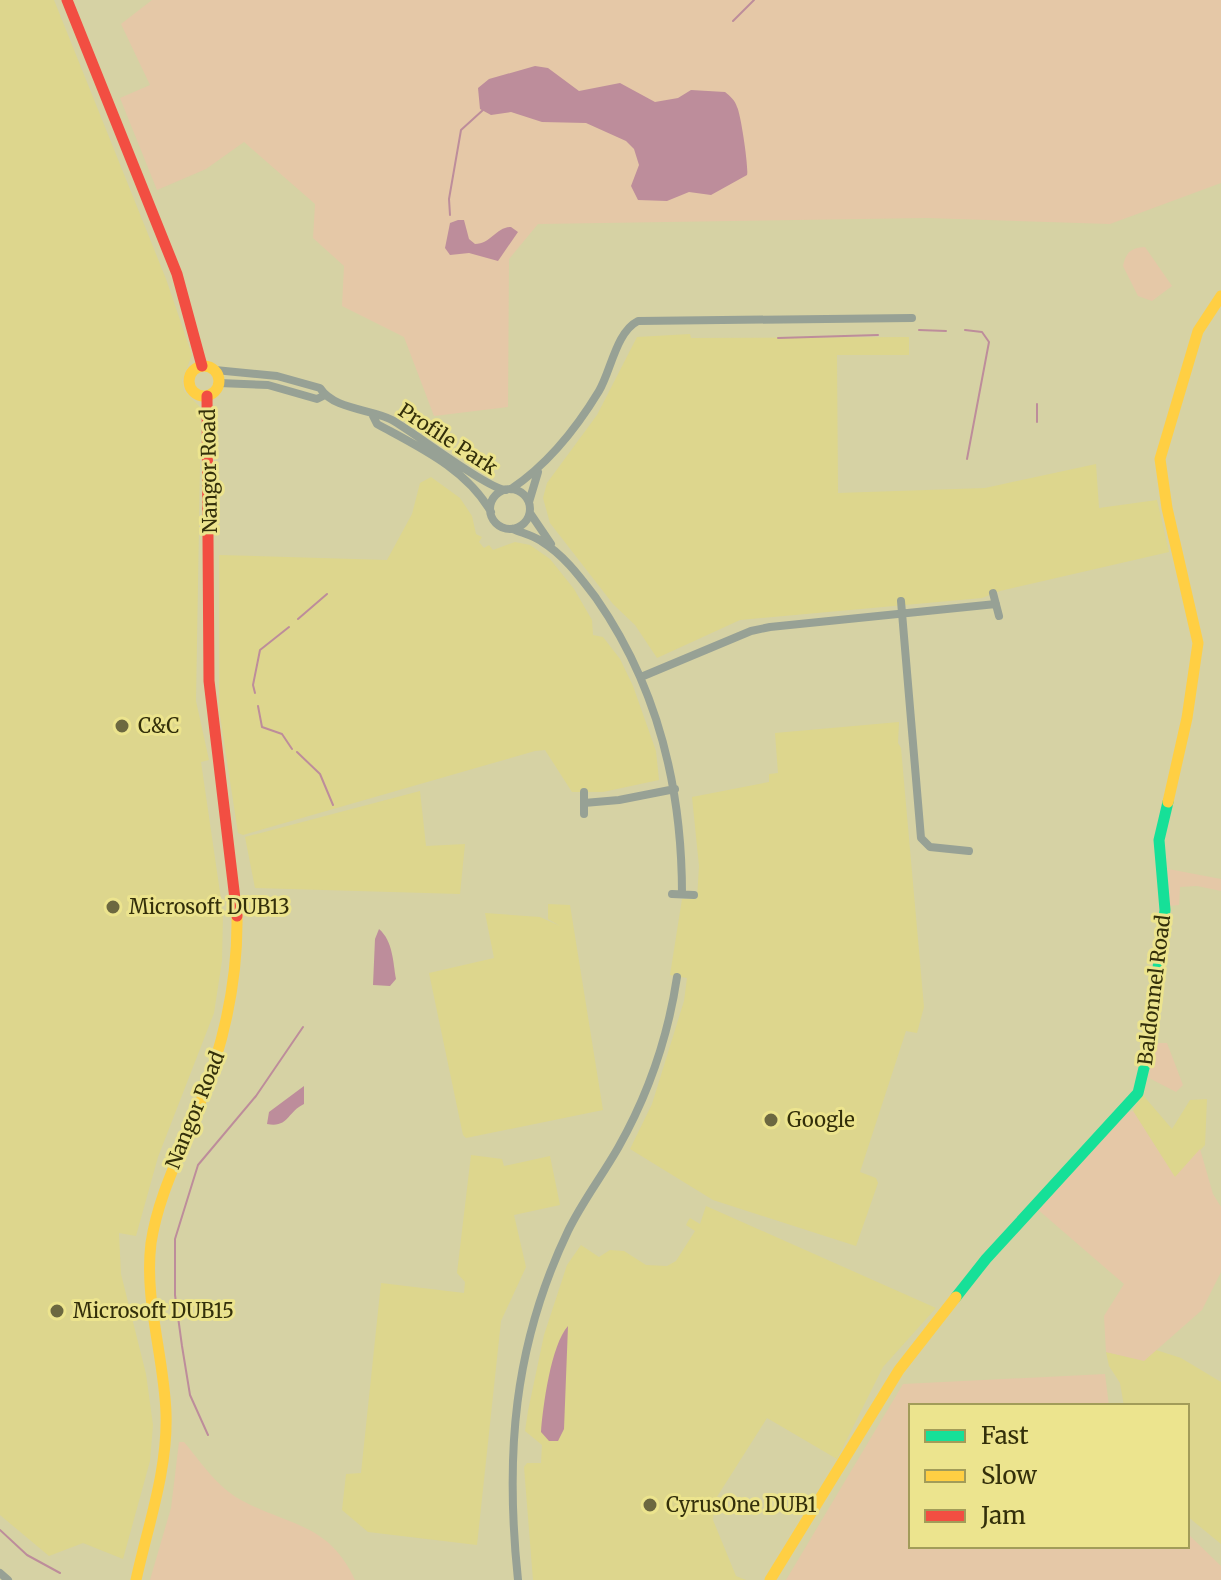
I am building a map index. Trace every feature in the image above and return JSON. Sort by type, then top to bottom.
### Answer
[{"type":"main road","name":"Nangor Road","points":[[67,0],[177,274],[202,366],[190,374],[189,384],[193,393],[207,396],[215,392],[219,383],[215,370]]},
{"type":"main road","name":"Baldonnel Road","points":[[770,1580],[899,1370],[986,1259],[1138,1093],[1148,1051],[1164,922],[1159,840],[1187,718],[1198,643],[1167,508],[1160,459],[1198,331],[1221,296]]},
{"type":"main road","points":[[202,366],[215,370]]},
{"type":"main road","name":"Nangor Road","points":[[136,1580],[163,1474],[166,1434],[150,1292],[154,1228],[164,1188],[224,1037],[238,954],[236,885],[216,763],[209,678],[211,501],[207,396]]},
{"type":"street","points":[[682,894],[682,841],[675,789],[656,713],[614,624],[530,513],[529,502],[538,471],[600,390],[628,328],[638,321],[912,318]]},
{"type":"street","name":"Profile Park","points":[[215,370],[277,376],[320,388],[325,395],[373,416],[387,417],[443,451],[489,486],[508,489]]},
{"type":"street","name":"Profile Park","points":[[219,383],[247,382],[317,399],[325,395]]},
{"type":"street","name":"Profile Park","points":[[373,416],[377,424],[437,457],[471,484],[491,512]]},
{"type":"street","points":[[538,471],[496,495],[491,512],[499,525],[556,551]]},
{"type":"street","points":[[508,489],[521,492],[529,502]]},
{"type":"street","points":[[513,529],[523,524],[530,513]]},
{"type":"street","points":[[993,593],[999,616]]},
{"type":"street","points":[[901,601],[921,838],[930,847],[969,851]]},
{"type":"street","points":[[641,677],[751,631],[996,604]]},
{"type":"street","points":[[584,803],[675,789]]},
{"type":"street","points":[[584,792],[584,814]]},
{"type":"street","points":[[672,894],[694,895]]},
{"type":"street","points":[[518,1580],[511,1450],[524,1358],[549,1277],[565,1238],[644,1094],[665,1035],[677,977]]},
{"type":"street","points":[[0,1573],[8,1580]]},
{"type":"shaded area","points":[[0,0],[54,0],[166,279],[192,355],[182,380],[184,391],[201,408],[196,701],[209,760],[201,762],[223,913],[222,961],[214,1013],[158,1157],[136,1236],[119,1233],[121,1274],[146,1374],[153,1425],[150,1461],[123,1559],[83,1543],[49,1556],[0,1515]]},
{"type":"shaded area","points":[[152,0],[1221,0],[1221,183],[1110,224],[927,218],[538,224],[509,259],[508,407],[434,416],[404,337],[342,306],[344,266],[313,238],[315,204],[244,142],[206,169],[157,190],[120,98],[150,85],[121,24]]},
{"type":"shaded area","points":[[535,66],[548,68],[579,91],[620,83],[655,102],[678,98],[691,90],[725,92],[734,100],[739,112],[747,175],[711,195],[689,192],[667,201],[638,200],[631,186],[639,165],[634,149],[626,141],[586,123],[542,122],[511,112],[491,115],[480,109],[478,88],[489,79]]},
{"type":"shaded area","points":[[464,220],[469,239],[475,244],[506,228],[511,227],[518,232],[498,261],[469,253],[450,255],[445,248],[450,223]]},
{"type":"shaded area","points":[[1145,247],[1172,286],[1152,301],[1138,296],[1123,266],[1130,252]]},
{"type":"shaded area","points":[[690,334],[691,338],[909,337],[909,355],[837,355],[838,493],[985,488],[1096,464],[1099,508],[1157,500],[1169,552],[1000,591],[982,598],[740,620],[657,658],[635,625],[613,604],[550,523],[543,498],[547,483],[597,415],[637,337]]},
{"type":"shaded area","points":[[431,477],[460,498],[472,516],[476,534],[482,537],[479,542],[484,548],[489,545],[493,550],[515,542],[530,545],[550,559],[574,589],[592,620],[593,635],[603,637],[620,659],[633,686],[656,751],[659,780],[603,792],[572,792],[545,750],[535,751],[243,835],[238,833],[219,709],[219,555],[387,560],[412,514],[420,483]]},
{"type":"shaded area","points":[[899,722],[898,743],[901,748],[924,1007],[917,1033],[906,1031],[860,1172],[876,1178],[878,1183],[856,1246],[713,1200],[630,1149],[652,1104],[684,1001],[687,978],[670,975],[682,899],[697,899],[699,866],[692,797],[769,782],[769,774],[778,773],[775,733]]},
{"type":"shaded area","points":[[420,791],[426,846],[465,844],[460,894],[255,888],[245,837]]},
{"type":"shaded area","points":[[1163,868],[1221,879],[1221,891],[1197,886],[1180,887],[1179,905],[1168,906]]},
{"type":"shaded area","points":[[548,904],[570,905],[603,1110],[466,1138],[429,973],[494,958],[485,913],[540,917],[560,926],[548,919]]},
{"type":"shaded area","points":[[379,929],[387,939],[393,959],[396,979],[390,986],[373,985],[375,939]]},
{"type":"shaded area","points":[[1153,1043],[1167,1043],[1183,1085],[1176,1092],[1149,1078]]},
{"type":"shaded area","points":[[304,1086],[304,1104],[284,1122],[267,1124],[269,1112]]},
{"type":"shaded area","points":[[1142,1094],[1172,1129],[1190,1100],[1207,1099],[1205,1145],[1175,1178],[1133,1111]]},
{"type":"shaded area","points":[[1133,1111],[1175,1177],[1200,1149],[1213,1194],[1221,1207],[1221,1272],[1202,1310],[1144,1361],[1106,1352],[1104,1316],[1124,1284],[1036,1208],[1125,1113]]},
{"type":"shaded area","points":[[471,1155],[502,1159],[504,1166],[550,1156],[560,1205],[514,1215],[526,1267],[501,1321],[477,1545],[368,1532],[342,1510],[346,1474],[361,1473],[381,1283],[464,1293],[465,1282],[457,1273]]},
{"type":"shaded area","points":[[706,1206],[936,1308],[883,1367],[837,1459],[767,1418],[715,1500],[713,1520],[736,1576],[746,1580],[533,1580],[524,1467],[527,1463],[541,1463],[542,1445],[525,1431],[544,1335],[567,1265],[581,1245],[599,1257],[610,1250],[624,1251],[646,1265],[667,1266],[676,1261],[695,1231],[686,1225],[688,1221],[690,1218],[700,1224]]},
{"type":"shaded area","points":[[568,1326],[564,1429],[558,1441],[549,1441],[541,1432],[546,1392],[557,1347]]},
{"type":"shaded area","points":[[1156,1350],[1181,1358],[1221,1382],[1221,1544],[1189,1518],[1189,1404],[1124,1404],[1120,1383],[1109,1366],[1106,1352],[1143,1360]]},
{"type":"shaded area","points":[[1105,1374],[1109,1404],[909,1404],[909,1548],[1189,1548],[1189,1535],[1221,1566],[1221,1580],[786,1580],[903,1384]]},
{"type":"shaded area","points":[[179,1442],[184,1442],[232,1495],[320,1536],[345,1561],[355,1580],[150,1580],[171,1508]]},
{"type":"waterway","points":[[733,21],[754,0]]},
{"type":"waterway","points":[[450,215],[449,199],[461,130],[483,110]]},
{"type":"waterway","points":[[919,330],[946,331]]},
{"type":"waterway","points":[[965,330],[982,332],[989,342],[967,459]]},
{"type":"waterway","points":[[778,338],[878,335]]},
{"type":"waterway","points":[[1037,404],[1037,422]]},
{"type":"waterway","points":[[298,619],[327,594]]},
{"type":"waterway","points":[[255,693],[253,685],[260,650],[289,627]]},
{"type":"waterway","points":[[258,706],[262,727],[282,734],[292,749]]},
{"type":"waterway","points":[[297,752],[320,774],[333,805]]},
{"type":"waterway","points":[[208,1435],[190,1395],[175,1295],[175,1239],[198,1165],[256,1096],[303,1027]]},
{"type":"waterway","points":[[0,1530],[27,1555],[60,1573]]},
{"type":"traffic: fast","points":[[956,1297],[986,1259],[1138,1093],[1148,1051],[1165,910],[1159,840],[1168,802]]},
{"type":"traffic: slow","points":[[1168,802],[1187,718],[1198,643],[1167,508],[1160,459],[1198,331],[1221,296]]},
{"type":"traffic: slow","points":[[204,366],[215,370],[219,381],[215,392],[204,396],[193,392],[189,381],[193,370],[204,366]]},
{"type":"traffic: slow","points":[[136,1580],[161,1476],[166,1434],[164,1392],[150,1286],[151,1243],[164,1192],[206,1087],[221,1040],[232,991],[237,916]]},
{"type":"traffic: slow","points":[[770,1580],[899,1370],[956,1297]]},
{"type":"traffic: jam","points":[[67,0],[177,274],[202,366]]},
{"type":"traffic: jam","points":[[207,396],[209,681],[237,916]]},
{"type":"place","name":"C&C","points":[[122,726]]},
{"type":"place","name":"Microsoft DUB13","points":[[113,907]]},
{"type":"place","name":"Google","points":[[771,1120]]},
{"type":"place","name":"Microsoft DUB15","points":[[57,1311]]},
{"type":"place","name":"CyrusOne DUB1","points":[[650,1505]]}]
